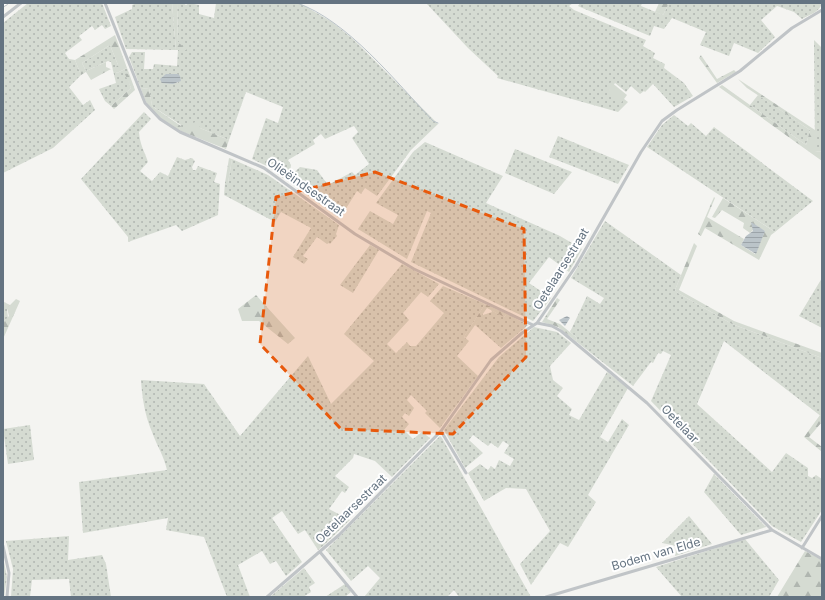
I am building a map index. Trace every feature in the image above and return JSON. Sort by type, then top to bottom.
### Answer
[{"type":"street","points":[[3,17],[21,3]]},
{"type":"street","name":"Olieëindsestraat","points":[[106,3],[144,103],[160,119],[180,132],[264,168],[355,234],[414,269],[533,324]]},
{"type":"street","name":"Oetelaarsestraat","points":[[267,597],[340,535],[441,431],[491,360],[500,350],[533,324],[538,323],[576,266],[641,152],[662,121],[740,71],[792,28],[822,10]]},
{"type":"street","name":"Oetelaar","points":[[538,323],[552,326],[561,332],[647,402],[772,530],[822,559]]},
{"type":"street","points":[[441,431],[466,473]]},
{"type":"street","points":[[802,548],[822,516]]},
{"type":"street","name":"Bodem van Elde","points":[[546,597],[772,530]]},
{"type":"street","points":[[3,546],[9,573],[7,597]]},
{"type":"street","points":[[320,552],[357,597]]},
{"type":"highlighted area","points":[[375,172],[524,229],[526,357],[453,434],[341,429],[260,344],[276,197]]},
{"type":"green space","points":[[28,3],[102,3],[111,26],[105,29],[102,25],[95,30],[92,26],[79,36],[82,40],[65,53],[69,59],[75,60],[81,75],[69,87],[83,105],[90,100],[95,110],[53,148],[3,173],[3,23]]},
{"type":"green space","points":[[137,3],[172,3],[176,50],[126,49],[115,17],[132,9],[132,5]]},
{"type":"green space","points":[[172,3],[177,3],[178,42],[187,50],[176,50]]},
{"type":"green space","points":[[177,3],[199,5],[199,14],[214,18],[216,3],[298,3],[332,22],[353,39],[438,124],[411,150],[377,196],[365,188],[361,194],[357,191],[340,218],[286,180],[300,167],[317,170],[328,185],[352,172],[355,175],[369,164],[352,138],[358,132],[354,126],[325,139],[321,134],[313,140],[315,144],[288,160],[291,165],[290,172],[283,178],[267,166],[252,159],[266,118],[278,123],[283,107],[246,92],[229,140],[200,128],[200,121],[183,132],[179,130],[181,125],[152,106],[149,88],[141,89],[129,57],[132,52],[145,52],[144,69],[153,69],[154,64],[177,66],[178,50],[186,50],[178,42]],"holes":[[[169,74],[176,74],[178,83],[162,83]]]},
{"type":"green space","points":[[426,3],[573,3],[569,6],[574,10],[646,40],[643,46],[655,53],[653,58],[665,64],[664,68],[684,83],[693,96],[674,107],[653,84],[645,92],[644,91],[640,94],[631,86],[626,92],[615,83],[611,89],[628,102],[618,112],[497,78],[498,76],[468,48]]},
{"type":"green space","points":[[580,3],[642,3],[641,6],[663,15],[669,3],[822,3],[817,11],[802,19],[794,12],[777,6],[761,20],[775,37],[758,53],[734,43],[729,56],[700,45],[706,32],[672,18],[664,29],[654,26],[650,36],[580,7],[578,6]]},
{"type":"green space","points":[[659,3],[669,3],[663,15],[655,12]]},
{"type":"green space","points":[[115,35],[127,68],[117,73],[113,70],[118,65],[110,45],[82,63],[86,71],[106,62],[106,67],[111,69],[91,80],[86,72],[81,75],[75,60]]},
{"type":"green space","points":[[814,40],[822,48],[822,152],[815,151]]},
{"type":"green space","points":[[110,45],[118,65],[114,70],[117,73],[127,68],[129,73],[126,74],[131,88],[111,106],[105,101],[99,89],[116,83],[111,62],[108,61],[86,71],[82,63]]},
{"type":"green space","points":[[701,55],[717,79],[734,70],[736,72],[717,83],[699,58]]},
{"type":"green space","points":[[129,73],[135,90],[114,109],[111,106],[131,88],[125,74]]},
{"type":"green space","points":[[738,79],[815,130],[815,151],[822,152],[822,161],[719,87],[722,85],[806,145],[810,130],[747,88]]},
{"type":"green space","points":[[611,82],[627,95],[621,103],[605,90]]},
{"type":"green space","points":[[149,88],[152,106],[181,126],[179,130],[164,122],[154,114],[147,105],[141,89]]},
{"type":"green space","points":[[758,95],[810,130],[806,145],[750,105]]},
{"type":"green space","points":[[144,112],[151,119],[139,132],[141,144],[148,162],[140,171],[152,181],[160,172],[168,176],[177,157],[185,160],[192,158],[195,161],[192,167],[193,170],[196,170],[198,166],[217,173],[214,182],[220,184],[218,215],[182,231],[176,225],[128,242],[128,237],[81,179]]},
{"type":"green space","points":[[674,115],[688,126],[691,123],[706,136],[714,127],[813,201],[775,232],[647,147],[662,125]]},
{"type":"green space","points":[[200,120],[200,128],[229,140],[226,149],[183,132],[186,126]]},
{"type":"green space","points":[[558,136],[629,165],[618,184],[549,157]]},
{"type":"green space","points":[[425,142],[503,176],[486,203],[560,236],[582,249],[569,272],[549,257],[529,283],[551,298],[533,321],[411,262],[431,213],[427,211],[407,259],[358,229],[370,211],[393,224],[398,215],[376,203],[413,152]]},
{"type":"green space","points":[[515,149],[572,172],[554,194],[505,173]]},
{"type":"green space","points":[[229,158],[232,159],[228,183],[225,183]]},
{"type":"green space","points":[[232,159],[268,175],[339,225],[336,234],[337,236],[330,244],[327,244],[317,237],[303,256],[308,259],[304,264],[293,257],[311,228],[281,212],[275,222],[224,195],[225,183],[228,183]]},
{"type":"green space","points":[[714,197],[715,198],[707,217],[744,239],[741,245],[755,254],[765,231],[751,223],[754,229],[750,233],[743,228],[744,223],[722,210],[715,218],[712,217],[723,198],[775,232],[771,235],[759,260],[705,228],[701,236],[698,234]]},
{"type":"green space","points":[[605,221],[681,275],[675,290],[678,293],[732,324],[822,358],[822,417],[724,341],[697,404],[772,472],[786,453],[808,468],[808,476],[812,478],[816,475],[822,479],[822,510],[801,542],[772,526],[651,401],[671,355],[663,351],[661,354],[658,353],[653,363],[651,362],[633,386],[577,342],[576,337],[570,332],[587,296],[600,304],[604,298],[571,278]]},
{"type":"green space","points":[[694,243],[697,246],[679,290],[734,321],[822,353],[822,358],[732,324],[678,293],[675,290]]},
{"type":"green space","points":[[370,245],[379,250],[353,293],[340,285]]},
{"type":"green space","points":[[402,264],[439,284],[428,297],[421,292],[403,313],[409,320],[387,344],[396,353],[407,342],[410,346],[416,346],[444,313],[430,301],[443,286],[485,304],[464,337],[469,341],[457,356],[478,376],[440,428],[425,413],[427,411],[411,395],[407,400],[414,408],[409,416],[405,413],[402,417],[409,424],[404,430],[413,439],[422,432],[430,438],[392,477],[375,461],[354,454],[353,458],[335,476],[349,487],[345,493],[342,491],[329,509],[350,520],[323,546],[318,550],[305,530],[298,534],[282,511],[272,518],[302,562],[286,576],[276,561],[270,564],[262,551],[238,565],[250,597],[227,597],[204,537],[166,530],[168,518],[83,533],[79,482],[167,470],[147,420],[141,380],[204,384],[240,436],[308,356],[331,404],[374,361],[344,334]]},
{"type":"green space","points":[[822,278],[822,328],[799,316]]},
{"type":"green space","points":[[256,295],[295,338],[288,344],[259,321],[242,321],[238,309]]},
{"type":"green space","points":[[557,298],[560,300],[547,319],[560,324],[576,337],[577,342],[558,327],[542,322]]},
{"type":"green space","points":[[16,299],[20,301],[3,339],[3,322],[9,316],[7,308]]},
{"type":"green space","points":[[4,302],[10,305],[7,310],[8,318],[3,322]]},
{"type":"green space","points":[[485,304],[507,314],[504,317],[487,308],[466,338],[464,337]]},
{"type":"green space","points":[[491,310],[504,317],[507,314],[528,325],[501,348],[475,325],[482,313],[483,315],[492,312]]},
{"type":"green space","points":[[534,327],[557,332],[571,343],[550,366],[553,380],[563,388],[557,396],[572,409],[569,415],[579,420],[607,372],[628,388],[600,437],[608,442],[622,419],[629,425],[588,495],[596,502],[568,547],[560,543],[531,585],[520,564],[550,531],[526,489],[506,488],[484,501],[468,473],[480,464],[488,470],[491,466],[495,469],[499,460],[510,466],[514,459],[504,453],[509,445],[503,441],[498,448],[491,443],[488,446],[473,435],[469,440],[483,453],[465,468],[444,430],[499,357]]},
{"type":"green space","points":[[820,415],[822,417],[822,422],[809,437],[822,447],[822,452],[804,437]]},
{"type":"green space","points":[[30,425],[34,460],[8,464],[3,429]]},
{"type":"green space","points":[[440,436],[531,597],[459,597],[454,590],[447,597],[364,597],[380,578],[368,566],[351,581],[326,550]]},
{"type":"green space","points":[[714,474],[766,527],[741,535],[704,492]]},
{"type":"green space","points":[[689,516],[712,544],[675,556],[677,546],[662,543]]},
{"type":"green space","points":[[69,536],[68,560],[102,555],[106,564],[111,597],[71,597],[69,579],[32,580],[30,597],[11,597],[13,569],[6,541]]},
{"type":"green space","points":[[745,539],[779,580],[769,597],[682,597],[656,567]]},
{"type":"green space","points":[[805,551],[822,560],[822,597],[777,597]]},
{"type":"green space","points":[[3,557],[7,577],[4,597],[3,597]]},
{"type":"green space","points":[[304,568],[315,583],[309,587],[311,592],[303,597],[270,597]]},
{"type":"green space","points":[[345,584],[351,592],[345,597],[325,597]]},
{"type":"shaded area","points":[[166,74],[178,74],[181,81],[173,84],[162,83],[160,79]]},
{"type":"shaded area","points":[[751,222],[765,231],[756,254],[741,245],[746,236],[753,231]]},
{"type":"shaded area","points":[[567,316],[570,318],[565,326],[559,320]]},
{"type":"waterway","points":[[297,3],[316,11],[334,23],[352,38],[387,71],[433,121],[438,123]]}]
